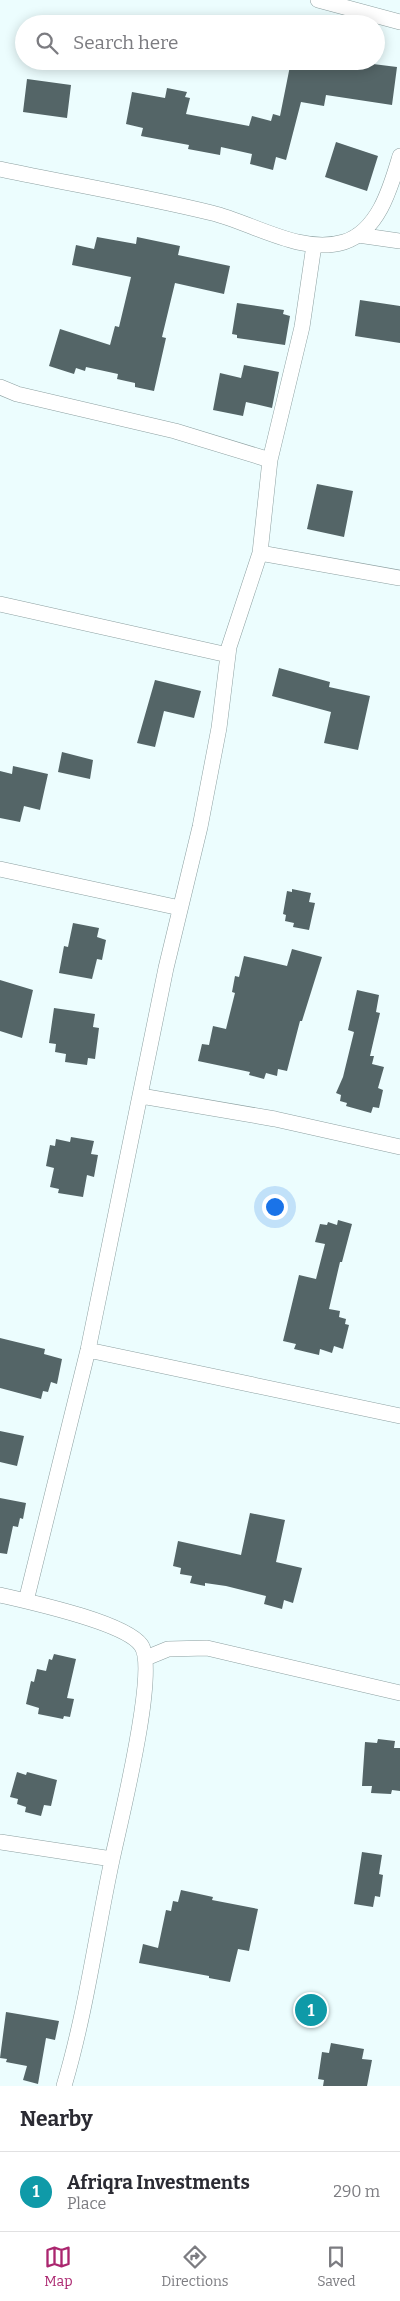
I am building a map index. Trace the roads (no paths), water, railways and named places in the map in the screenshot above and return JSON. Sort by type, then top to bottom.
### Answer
[{"type":"street","points":[[318,0],[374,15]]},
{"type":"street","points":[[385,18],[400,22]]},
{"type":"street","points":[[0,169],[215,214],[279,236],[314,245],[345,242],[358,235],[369,225],[387,195],[400,156]]},
{"type":"street","points":[[358,235],[400,241]]},
{"type":"street","points":[[26,1601],[88,1350],[118,1195],[210,779],[232,636],[260,553],[270,460],[301,334],[314,245]]},
{"type":"street","points":[[0,386],[18,394],[175,432],[270,460]]},
{"type":"street","points":[[260,553],[400,578]]},
{"type":"street","points":[[0,604],[228,655]]},
{"type":"street","points":[[0,869],[180,908]]},
{"type":"street","points":[[141,1096],[275,1119],[400,1147]]},
{"type":"street","points":[[88,1350],[400,1416]]},
{"type":"street","points":[[0,1595],[118,1629],[142,1646],[146,1658],[143,1702],[135,1752],[77,2037],[64,2086]]},
{"type":"street","points":[[146,1658],[168,1649],[207,1648],[400,1692]]},
{"type":"street","points":[[0,1842],[112,1859]]},
{"type":"place","name":"Afriqra Investments","points":[[311,2010]]}]
